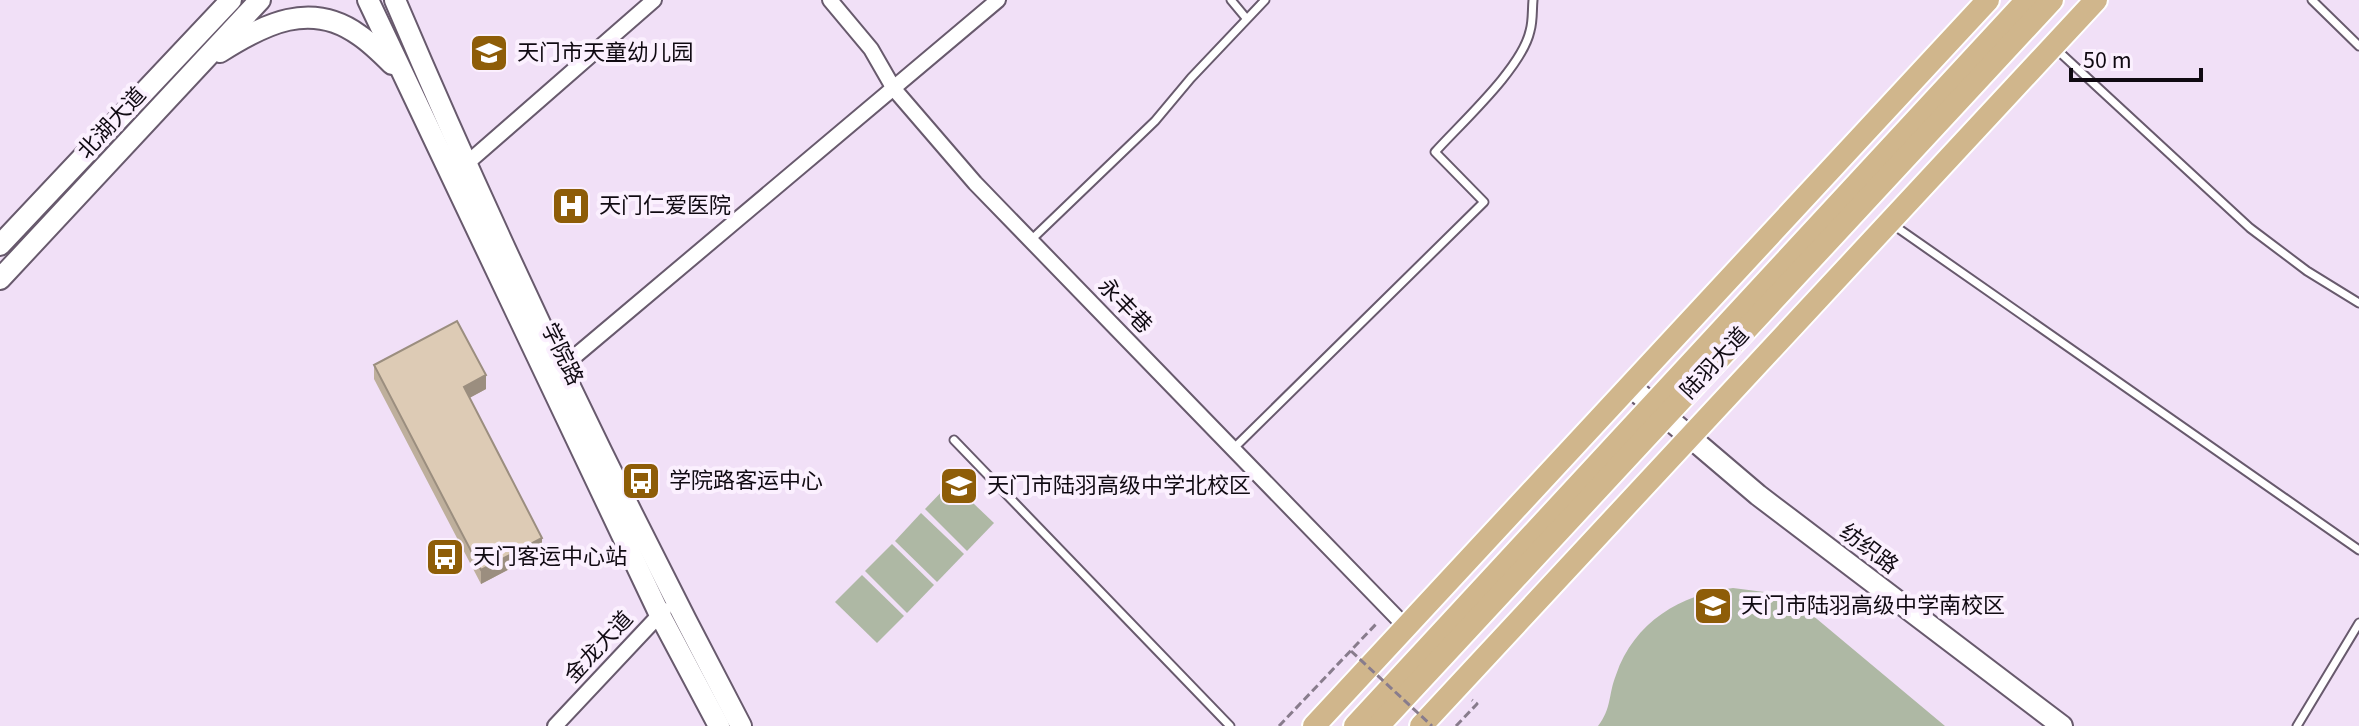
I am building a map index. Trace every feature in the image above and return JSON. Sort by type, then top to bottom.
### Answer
[{"type":"main road","points":[[185,48],[213,0]]},
{"type":"main road","name":"北湖大道","points":[[0,245],[231,0]]},
{"type":"main road","name":"北湖大道","points":[[0,279],[260,0]]},
{"type":"main road","name":"学院路","points":[[368,0],[660,615],[719,726]]},
{"type":"main road","name":"学院路","points":[[395,0],[465,165],[561,368],[674,599],[741,726]]},
{"type":"main road","points":[[409,0],[419,58]]},
{"type":"main road","points":[[1314,726],[1988,0]]},
{"type":"main road","name":"陆羽大道","points":[[1378,726],[2027,0]]},
{"type":"main road","name":"陆羽大道","points":[[1355,726],[2052,0]]},
{"type":"main road","points":[[1421,726],[2096,0]]},
{"type":"main road","points":[[197,67],[271,22],[293,17],[320,17],[358,34],[400,71]]},
{"type":"main road","name":"纺织路","points":[[1630,386],[1758,495],[2062,726]]},
{"type":"street","points":[[465,165],[654,0]]},
{"type":"street","name":"永丰巷","points":[[830,0],[871,49],[894,89],[975,183],[1406,627]]},
{"type":"street","points":[[561,368],[998,0]]},
{"type":"street","name":"金龙大道","points":[[555,726],[674,599]]},
{"type":"lane","points":[[1231,0],[1246,18]]},
{"type":"lane","points":[[1030,241],[1155,121],[1265,0]]},
{"type":"lane","points":[[1233,449],[1484,202],[1435,152],[1508,72],[1522,52],[1530,31],[1533,0]]},
{"type":"lane","points":[[2312,0],[2359,46]]},
{"type":"lane","points":[[2053,46],[2250,228],[2297,265],[2359,303]]},
{"type":"lane","points":[[1889,222],[2359,550]]},
{"type":"lane","points":[[954,440],[1230,726]]},
{"type":"lane","points":[[2297,726],[2359,623]]},
{"type":"path","points":[[1279,726],[1389,611]]},
{"type":"path","points":[[1351,651],[1432,726]]},
{"type":"path","points":[[1456,726],[1477,704]]},
{"type":"green space","points":[[951,482],[994,523],[967,551],[925,509]]},
{"type":"green space","points":[[921,513],[964,554],[937,582],[895,541]]},
{"type":"green space","points":[[892,544],[934,585],[907,613],[865,571]]},
{"type":"green space","points":[[862,575],[904,616],[877,643],[835,602]]},
{"type":"green space","points":[[1733,588],[1772,593],[1805,609],[1945,726],[1598,726],[1606,713],[1624,656],[1647,626],[1678,604],[1714,591]]},
{"type":"building","points":[[457,321],[486,375],[464,387],[542,538],[481,570],[374,365]]},
{"type":"place","name":"天门市天童幼儿园","points":[[489,53]]},
{"type":"place","name":"天门仁爱医院","points":[[571,206]]},
{"type":"place","name":"学院路客运中心","points":[[641,481]]},
{"type":"place","name":"天门市陆羽高级中学北校区","points":[[959,486]]},
{"type":"place","name":"天门客运中心站","points":[[445,557]]},
{"type":"place","name":"天门市陆羽高级中学南校区","points":[[1713,606]]}]
